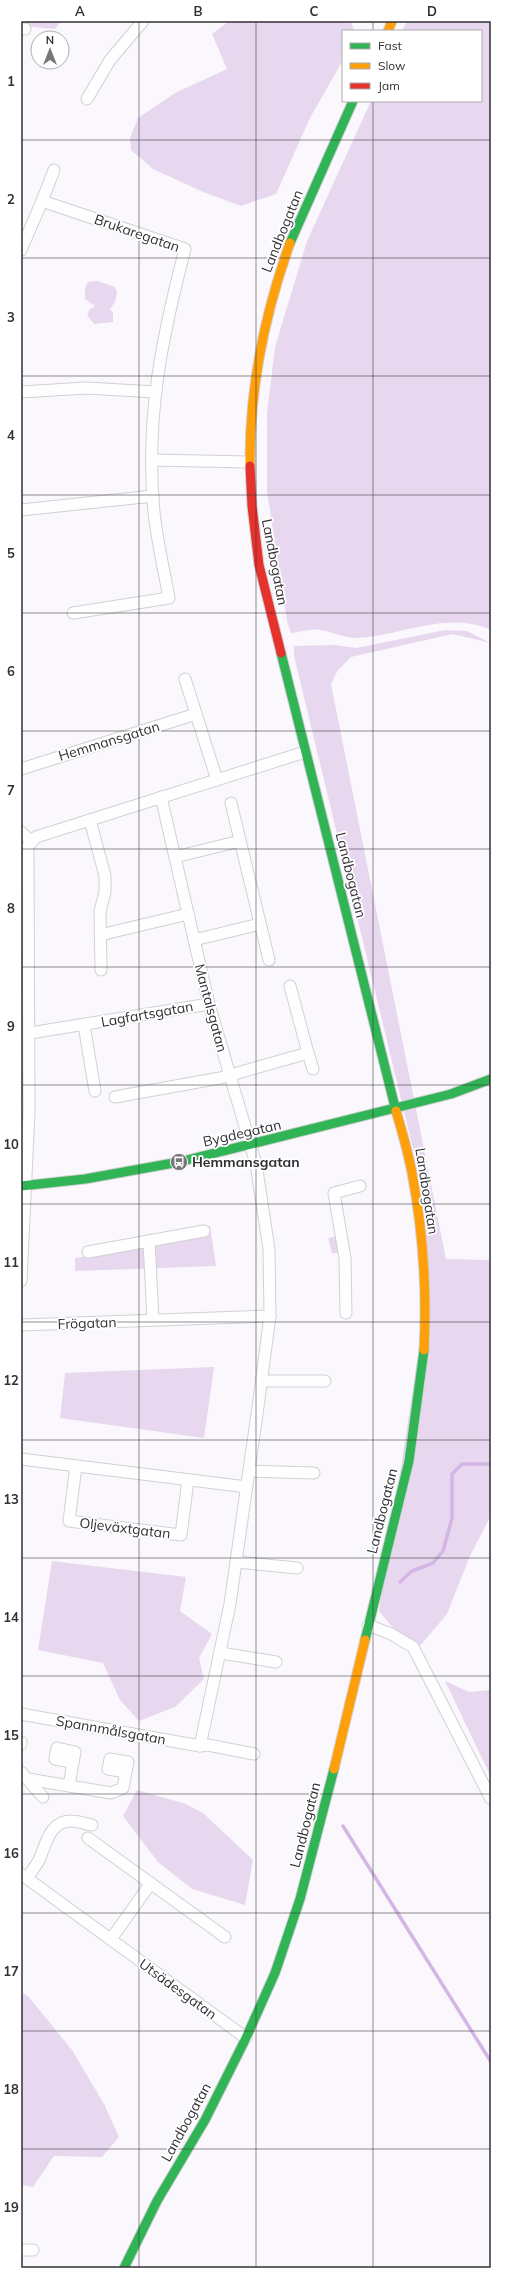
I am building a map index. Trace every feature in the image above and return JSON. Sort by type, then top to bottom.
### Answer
[{"type":"street","points":[[87,99],[110,60],[143,21]]},
{"type":"street","name":"Landbogatan","points":[[124,2268],[158,2201],[205,2120],[246,2038],[275,1973],[300,1899],[409,1461],[423,1363],[426,1312],[419,1224],[412,1172],[259,565],[251,514],[248,462],[250,417],[255,374],[263,331],[274,290],[306,206],[353,102]]},
{"type":"street","points":[[21,250],[54,170]]},
{"type":"street","name":"Brukaregatan","points":[[42,201],[185,248],[166,321],[156,392],[152,460],[153,496],[170,603],[73,613]]},
{"type":"street","points":[[21,392],[86,388],[156,392]]},
{"type":"street","points":[[152,460],[248,462]]},
{"type":"street","points":[[21,510],[153,496]]},
{"type":"street","points":[[185,679],[217,780]]},
{"type":"street","name":"Hemmansgatan","points":[[21,769],[196,714]]},
{"type":"street","points":[[21,1280],[27,1036],[25,960],[27,853],[31,841],[36,837],[305,752]]},
{"type":"street","name":"Mantalsgatan","points":[[161,797],[209,1004],[251,1146]]},
{"type":"street","points":[[231,804],[269,960]]},
{"type":"street","points":[[90,820],[105,876],[105,892],[100,911],[101,970]]},
{"type":"street","points":[[21,832],[31,841]]},
{"type":"street","points":[[175,857],[240,841]]},
{"type":"street","points":[[100,935],[188,914]]},
{"type":"street","points":[[194,940],[260,924]]},
{"type":"street","points":[[290,986],[313,1069]]},
{"type":"street","name":"Lagfartsgatan","points":[[27,1036],[209,1004]]},
{"type":"street","name":"Lagfartsgatan","points":[[84,1025],[95,1091]]},
{"type":"street","points":[[115,1096],[229,1075],[308,1053]]},
{"type":"street","name":"Bygdegatan","points":[[24,1186],[132,1172],[251,1146],[451,1094],[491,1079]]},
{"type":"street","points":[[200,1746],[221,1653],[237,1562],[270,1316],[269,1249],[262,1196],[251,1146]]},
{"type":"street","points":[[346,1313],[345,1258],[334,1193],[360,1186]]},
{"type":"street","points":[[88,1252],[204,1231]]},
{"type":"street","points":[[149,1241],[153,1320]]},
{"type":"street","name":"Frögatan","points":[[21,1326],[270,1316]]},
{"type":"street","points":[[261,1381],[325,1381]]},
{"type":"street","points":[[21,1459],[246,1487]]},
{"type":"street","name":"Oljeväxtgatan","points":[[76,1466],[69,1521],[180,1535],[188,1480]]},
{"type":"street","points":[[249,1471],[314,1473]]},
{"type":"street","points":[[237,1562],[297,1568]]},
{"type":"street","points":[[368,1625],[391,1634],[413,1648],[491,1799]]},
{"type":"street","points":[[221,1653],[276,1662]]},
{"type":"street","name":"Spannmålsgatan","points":[[21,1714],[200,1746],[208,1745],[254,1754]]},
{"type":"street","points":[[69,1786],[73,1762]]},
{"type":"street","points":[[24,1775],[99,1792],[117,1792],[123,1788],[126,1772]]},
{"type":"street","points":[[24,1775],[43,1796]]},
{"type":"street","name":"Utsädesgatan","points":[[92,1825],[71,1821],[62,1822],[54,1827],[46,1840],[39,1860],[24,1876],[246,2038]]},
{"type":"street","points":[[88,1838],[225,1937]]},
{"type":"street","points":[[111,1939],[151,1883]]},
{"type":"street","points":[[21,2250],[33,2250]]},
{"type":"shaded area","points":[[21,21],[61,21],[55,29],[21,26]]},
{"type":"shaded area","points":[[229,21],[351,21],[354,30],[342,30],[342,62],[310,118],[276,194],[241,206],[203,192],[153,169],[131,150],[130,138],[138,118],[175,93],[227,69],[212,34]]},
{"type":"shaded area","points":[[407,21],[491,21],[491,630],[474,625],[441,623],[356,638],[317,630],[291,633],[287,621],[267,491],[267,413],[275,347],[307,241],[371,102],[482,102],[482,30],[402,30]]},
{"type":"shaded area","points":[[98,281],[115,287],[117,292],[115,302],[110,309],[113,313],[113,322],[94,324],[87,315],[90,309],[95,306],[85,299],[85,288],[88,282]]},
{"type":"shaded area","points":[[445,630],[467,631],[491,643],[453,634],[351,657],[338,670],[331,684],[446,1259],[491,1260],[491,1515],[470,1556],[447,1614],[420,1646],[399,1635],[379,1611],[428,1290],[424,1194],[294,656],[294,646],[335,645],[356,648]]},
{"type":"shaded area","points":[[210,1226],[216,1266],[75,1271],[75,1258],[208,1234],[206,1227]]},
{"type":"shaded area","points":[[337,1236],[339,1253],[332,1253],[328,1238]]},
{"type":"shaded area","points":[[214,1367],[204,1438],[60,1418],[65,1373]]},
{"type":"shaded area","points":[[52,1561],[186,1577],[180,1611],[212,1634],[199,1658],[204,1679],[175,1707],[139,1721],[120,1700],[103,1663],[38,1650]]},
{"type":"shaded area","points":[[445,1681],[469,1692],[491,1690],[491,1777]]},
{"type":"shaded area","points":[[137,1790],[186,1804],[203,1813],[253,1860],[245,1905],[192,1889],[158,1862],[123,1816]]},
{"type":"shaded area","points":[[21,1992],[28,1996],[72,2050],[104,2104],[119,2137],[102,2157],[54,2156],[33,2187],[21,2185]]},
{"type":"waterway","points":[[400,1582],[412,1571],[433,1563],[443,1551],[452,1518],[452,1474],[462,1464],[491,1464]]},
{"type":"waterway","points":[[343,1826],[491,2062]]},
{"type":"traffic: fast","points":[[290,243],[353,102]]},
{"type":"traffic: fast","points":[[281,653],[396,1111]]},
{"type":"traffic: fast","points":[[21,1186],[85,1179],[179,1162],[451,1094],[491,1079]]},
{"type":"traffic: fast","points":[[365,1640],[409,1461],[424,1350]]},
{"type":"traffic: fast","points":[[124,2268],[157,2201],[205,2120],[246,2038],[275,1973],[300,1899],[334,1769]]},
{"type":"traffic: slow","points":[[388,30],[392,21]]},
{"type":"traffic: slow","points":[[250,466],[250,437],[255,380],[266,325],[290,243]]},
{"type":"traffic: slow","points":[[396,1111],[410,1165],[419,1217],[425,1306],[424,1350]]},
{"type":"traffic: slow","points":[[334,1769],[365,1640]]},
{"type":"traffic: jam","points":[[250,466],[252,506],[259,565],[281,653]]},
{"type":"place","name":"Hemmansgatan","points":[[179,1162]]}]
